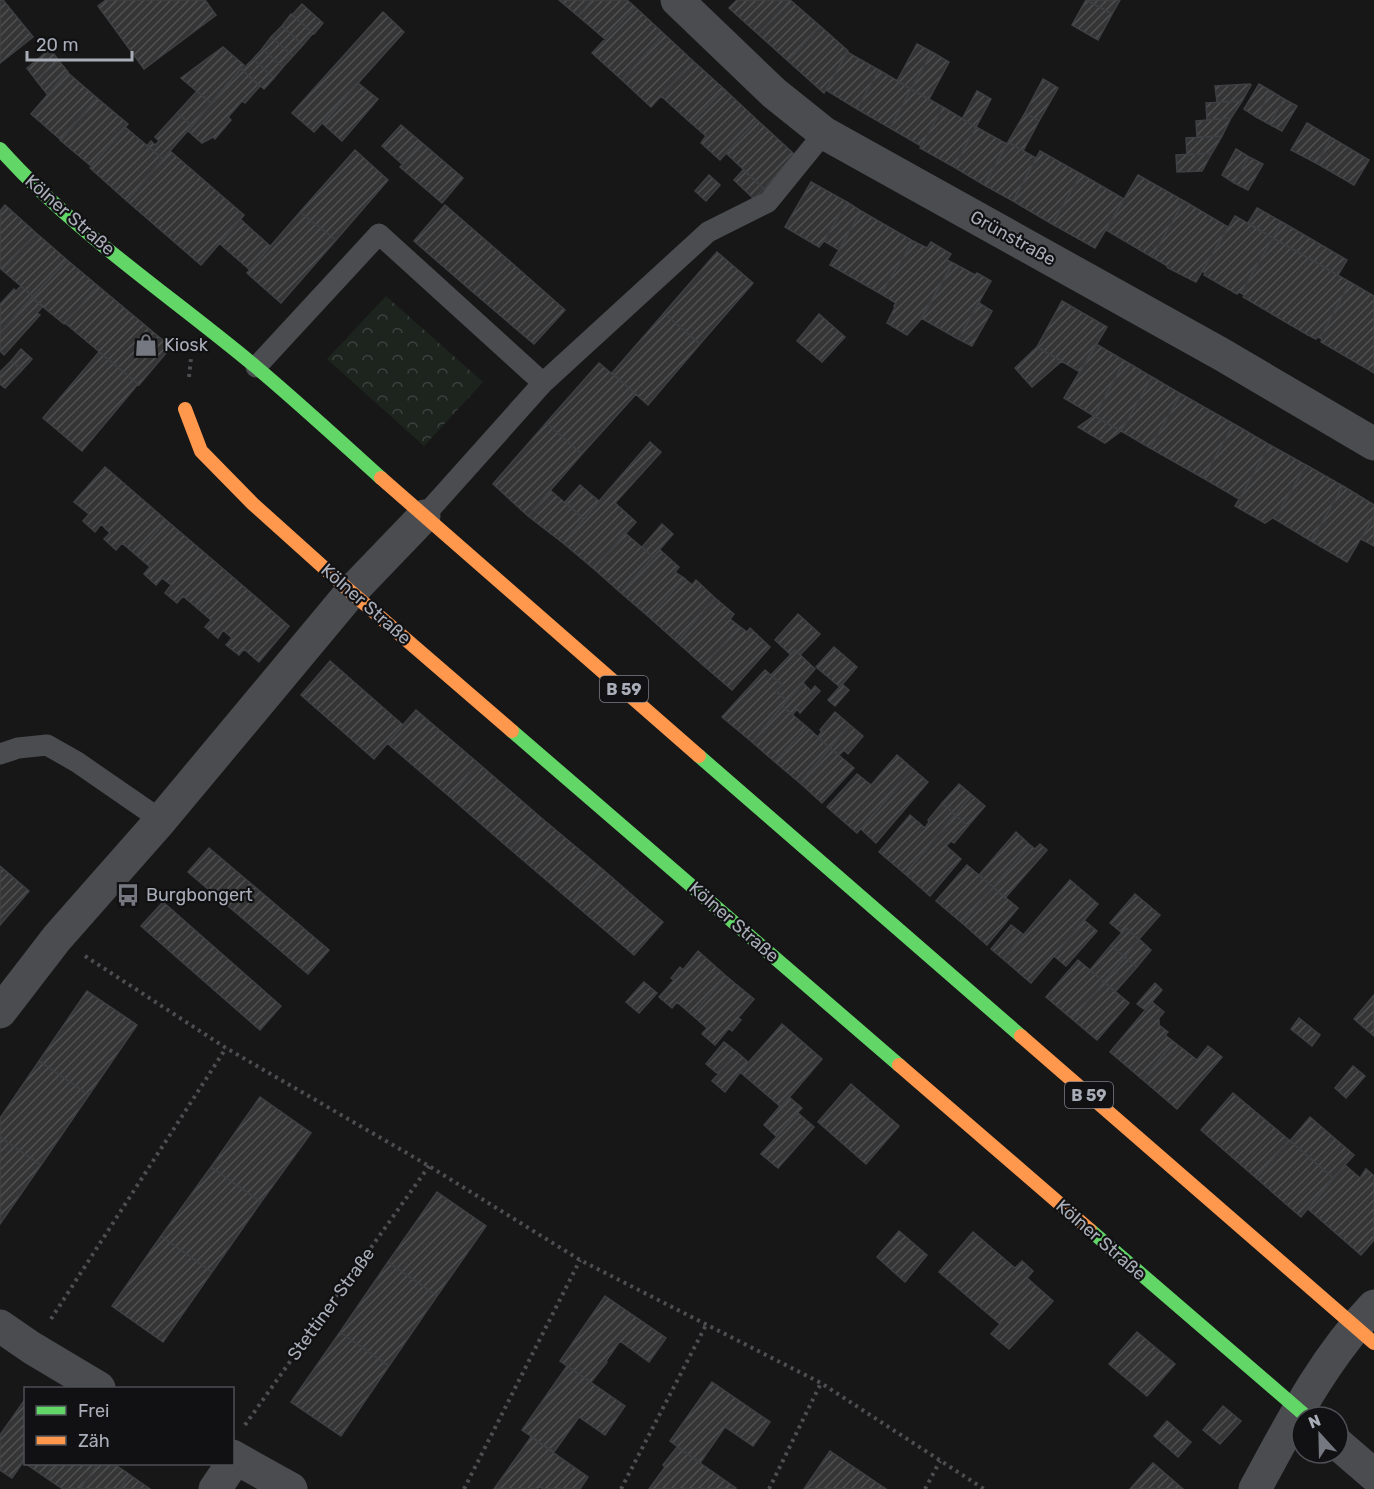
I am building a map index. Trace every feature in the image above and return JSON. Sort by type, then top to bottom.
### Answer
[{"type":"main road","name":"Kölner Straße","points":[[0,149],[83,230],[256,367],[424,516],[1368,1325]]},
{"type":"main road","name":"Kölner Straße","points":[[184,409],[201,451],[253,504],[351,592],[1293,1405]]},
{"type":"street","name":"Grünstraße","points":[[677,0],[774,93],[824,133],[1221,354],[1374,444]]},
{"type":"street","points":[[0,1012],[57,938],[161,820],[351,592],[424,516]]},
{"type":"street","points":[[1307,1405],[1317,1379],[1368,1325]]},
{"type":"street","points":[[0,1326],[96,1387]]},
{"type":"street","points":[[1255,1489],[1290,1434]]},
{"type":"street","points":[[1350,1454],[1374,1475]]},
{"type":"street","points":[[235,1455],[291,1489]]},
{"type":"street","points":[[215,1489],[229,1465]]},
{"type":"lane","points":[[424,516],[543,383],[708,232],[768,202],[824,133]]},
{"type":"lane","points":[[256,367],[379,234],[543,383]]},
{"type":"lane","points":[[0,754],[18,748],[47,745],[77,762],[161,820]]},
{"type":"path","points":[[184,409],[196,318]]},
{"type":"path","points":[[57,938],[226,1048],[429,1166],[580,1260],[821,1383],[984,1489]]},
{"type":"path","points":[[32,1348],[226,1048]]},
{"type":"path","name":"Stettiner Straße","points":[[235,1455],[429,1166]]},
{"type":"path","points":[[464,1489],[580,1260]]},
{"type":"path","points":[[621,1489],[706,1325]]},
{"type":"path","points":[[769,1489],[821,1383]]},
{"type":"path","points":[[925,1489],[940,1461]]},
{"type":"green space","points":[[386,296],[483,382],[424,446],[327,359]]},
{"type":"building","points":[[0,0],[3,0],[33,37],[0,63]]},
{"type":"building","points":[[106,0],[205,0],[216,15],[144,69],[98,6]]},
{"type":"building","points":[[559,0],[592,0],[578,16]]},
{"type":"building","points":[[592,0],[627,0],[635,7],[605,39],[578,16]]},
{"type":"building","points":[[737,0],[790,0],[758,34],[729,8]]},
{"type":"building","points":[[790,0],[820,26],[788,61],[758,34]]},
{"type":"building","points":[[1086,0],[1112,14],[1098,40],[1072,25]]},
{"type":"building","points":[[1087,0],[1120,0],[1112,14]]},
{"type":"building","points":[[302,4],[323,23],[314,34],[292,15]]},
{"type":"building","points":[[635,7],[664,34],[622,80],[592,53]]},
{"type":"building","points":[[383,12],[404,32],[314,132],[292,113]]},
{"type":"building","points":[[291,14],[313,33],[303,45],[282,26]]},
{"type":"building","points":[[282,26],[303,45],[293,56],[271,37]]},
{"type":"building","points":[[820,26],[848,51],[824,93],[788,61]]},
{"type":"building","points":[[664,34],[693,61],[651,107],[622,80]]},
{"type":"building","points":[[271,37],[293,56],[283,67],[262,49]]},
{"type":"building","points":[[917,44],[932,52],[911,89],[897,81]]},
{"type":"building","points":[[223,47],[244,65],[211,103],[181,78]]},
{"type":"building","points":[[50,49],[59,61],[36,80],[27,68]]},
{"type":"building","points":[[262,49],[283,67],[274,78],[253,59]]},
{"type":"building","points":[[847,52],[879,70],[857,109],[826,90]]},
{"type":"building","points":[[932,52],[949,62],[929,99],[911,89]]},
{"type":"building","points":[[253,59],[274,78],[264,89],[242,70]]},
{"type":"building","points":[[59,61],[68,72],[48,95],[36,80]]},
{"type":"building","points":[[693,61],[724,89],[691,123],[661,96]]},
{"type":"building","points":[[241,69],[260,86],[228,117],[231,120],[215,139],[213,137],[202,143],[188,131]]},
{"type":"building","points":[[879,70],[911,89],[890,128],[857,109]]},
{"type":"building","points":[[67,72],[97,98],[61,140],[31,114]]},
{"type":"building","points":[[1043,79],[1058,88],[1039,121],[1025,113]]},
{"type":"building","points":[[358,83],[378,99],[342,141],[323,124]]},
{"type":"building","points":[[1250,84],[1242,101],[1217,102],[1215,86]]},
{"type":"building","points":[[1259,84],[1271,91],[1256,117],[1244,109]]},
{"type":"building","points":[[724,89],[757,120],[720,160],[701,143],[706,136],[691,123]]},
{"type":"building","points":[[911,89],[943,107],[921,146],[890,128]]},
{"type":"building","points":[[197,91],[211,103],[192,126],[177,113]]},
{"type":"building","points":[[977,91],[991,99],[976,127],[962,119]]},
{"type":"building","points":[[1271,91],[1284,99],[1269,124],[1256,117]]},
{"type":"building","points":[[97,98],[128,124],[91,166],[60,140]]},
{"type":"building","points":[[1284,99],[1297,106],[1282,131],[1269,124]]},
{"type":"building","points":[[1242,101],[1231,118],[1207,120],[1206,103]]},
{"type":"building","points":[[943,107],[976,127],[954,167],[920,148]]},
{"type":"building","points":[[177,113],[192,126],[163,159],[147,146],[151,141],[155,145],[159,141],[155,137]]},
{"type":"building","points":[[1025,113],[1039,121],[1023,151],[1008,142]]},
{"type":"building","points":[[1231,118],[1222,136],[1197,137],[1196,121]]},
{"type":"building","points":[[757,120],[794,154],[764,189],[726,153]]},
{"type":"building","points":[[1307,123],[1332,138],[1316,163],[1291,150]]},
{"type":"building","points":[[401,125],[421,142],[402,164],[382,146]]},
{"type":"building","points":[[125,127],[163,159],[127,201],[90,168]]},
{"type":"building","points":[[976,127],[1007,144],[984,185],[954,167]]},
{"type":"building","points":[[1222,136],[1212,153],[1187,155],[1186,138]]},
{"type":"building","points":[[1332,138],[1369,160],[1354,185],[1316,163]]},
{"type":"building","points":[[421,142],[463,178],[442,203],[400,167]]},
{"type":"building","points":[[1008,142],[1036,158],[1013,201],[984,185]]},
{"type":"building","points":[[1236,149],[1249,157],[1234,183],[1222,175]]},
{"type":"building","points":[[355,150],[388,180],[336,240],[300,212]]},
{"type":"building","points":[[170,151],[244,215],[201,265],[127,201]]},
{"type":"building","points":[[1040,151],[1081,174],[1052,224],[1013,201]]},
{"type":"building","points":[[1212,153],[1202,171],[1177,172],[1176,155]]},
{"type":"building","points":[[1249,157],[1263,164],[1248,190],[1234,183]]},
{"type":"building","points":[[743,170],[764,189],[754,199],[734,180]]},
{"type":"building","points":[[1081,174],[1124,199],[1095,248],[1052,224]]},
{"type":"building","points":[[709,175],[720,185],[706,201],[695,191]]},
{"type":"building","points":[[1138,175],[1184,201],[1152,257],[1106,230]]},
{"type":"building","points":[[811,182],[847,202],[819,247],[785,227]]},
{"type":"building","points":[[1184,201],[1228,227],[1196,282],[1152,257]]},
{"type":"building","points":[[847,202],[861,211],[839,250],[824,241]]},
{"type":"building","points":[[5,205],[36,233],[2,270],[0,268],[0,211]]},
{"type":"building","points":[[445,205],[506,258],[474,293],[414,241]]},
{"type":"building","points":[[1257,208],[1282,222],[1273,238],[1248,223]]},
{"type":"building","points":[[861,211],[913,241],[881,294],[830,265]]},
{"type":"building","points":[[300,212],[336,240],[281,303],[247,273]]},
{"type":"building","points":[[1235,216],[1273,238],[1241,293],[1237,294],[1204,275],[1202,271]]},
{"type":"building","points":[[240,219],[270,246],[250,270],[219,243]]},
{"type":"building","points":[[1282,222],[1347,260],[1338,275],[1273,238]]},
{"type":"building","points":[[36,233],[67,260],[33,296],[2,270]]},
{"type":"building","points":[[1273,238],[1350,282],[1320,338],[1316,339],[1308,335],[1243,297],[1241,293]]},
{"type":"building","points":[[913,241],[927,248],[931,242],[951,254],[947,260],[953,263],[922,318],[907,335],[887,323],[896,303],[881,294]]},
{"type":"building","points":[[717,252],[753,283],[700,344],[664,313]]},
{"type":"building","points":[[506,258],[565,310],[534,344],[474,293]]},
{"type":"building","points":[[67,260],[98,286],[64,324],[32,298]]},
{"type":"building","points":[[953,263],[991,281],[958,339],[921,318]]},
{"type":"building","points":[[1350,282],[1374,296],[1374,373],[1321,342],[1320,338]]},
{"type":"building","points":[[21,286],[33,296],[0,333],[0,304],[14,289],[16,291]]},
{"type":"building","points":[[98,286],[171,347],[139,385],[65,323]]},
{"type":"building","points":[[32,298],[43,306],[37,313],[40,315],[4,355],[0,351],[0,333]]},
{"type":"building","points":[[1062,301],[1107,327],[1080,372],[1037,347]]},
{"type":"building","points":[[979,303],[992,311],[972,346],[958,339]]},
{"type":"building","points":[[664,313],[700,344],[648,405],[612,373]]},
{"type":"building","points":[[819,314],[845,337],[822,362],[797,341]]},
{"type":"building","points":[[1096,344],[1125,361],[1094,416],[1064,398]]},
{"type":"building","points":[[1037,347],[1062,361],[1032,387],[1015,368]]},
{"type":"building","points":[[21,349],[32,359],[22,370],[11,361]]},
{"type":"building","points":[[99,352],[138,384],[82,451],[43,418]]},
{"type":"building","points":[[11,361],[22,370],[5,388],[0,384],[0,372]]},
{"type":"building","points":[[1125,361],[1152,377],[1121,431],[1094,416]]},
{"type":"building","points":[[599,363],[636,394],[582,454],[546,423]]},
{"type":"building","points":[[1152,377],[1181,394],[1150,448],[1121,431]]},
{"type":"building","points":[[1181,394],[1234,424],[1203,478],[1150,448]]},
{"type":"building","points":[[1094,416],[1121,431],[1105,443],[1078,427]]},
{"type":"building","points":[[546,423],[582,454],[528,516],[493,484]]},
{"type":"building","points":[[1234,424],[1270,445],[1239,499],[1203,478]]},
{"type":"building","points":[[650,442],[661,452],[615,503],[636,522],[594,569],[563,543]]},
{"type":"building","points":[[1270,445],[1306,465],[1277,515],[1265,523],[1235,506]]},
{"type":"building","points":[[1306,465],[1343,486],[1311,541],[1273,518],[1277,515]]},
{"type":"building","points":[[105,467],[166,520],[136,555],[122,543],[116,550],[104,539],[110,533],[101,524],[95,532],[83,521],[89,514],[74,502]]},
{"type":"building","points":[[580,485],[599,501],[584,519],[565,502]]},
{"type":"building","points":[[1343,486],[1374,505],[1374,516],[1347,562],[1311,541]]},
{"type":"building","points":[[551,491],[584,519],[563,543],[528,516]]},
{"type":"building","points":[[1374,516],[1374,546],[1361,539]]},
{"type":"building","points":[[166,520],[228,573],[197,608],[183,596],[177,603],[165,593],[171,585],[162,578],[156,585],[144,574],[150,567],[136,555]]},
{"type":"building","points":[[662,524],[673,534],[653,557],[642,547]]},
{"type":"building","points":[[625,533],[653,557],[621,593],[594,569]]},
{"type":"building","points":[[660,550],[679,567],[675,572],[684,578],[649,617],[621,593]]},
{"type":"building","points":[[228,573],[289,626],[259,662],[244,649],[239,655],[226,645],[232,638],[223,630],[218,638],[205,627],[211,620],[197,608]]},
{"type":"building","points":[[684,578],[692,585],[696,580],[715,598],[677,642],[649,617]]},
{"type":"building","points":[[715,598],[734,614],[730,619],[739,626],[704,666],[677,642]]},
{"type":"building","points":[[798,614],[820,634],[800,655],[795,650],[790,654],[775,640]]},
{"type":"building","points":[[739,626],[747,632],[750,628],[770,647],[732,690],[704,666]]},
{"type":"building","points":[[834,647],[857,667],[840,687],[816,667]]},
{"type":"building","points":[[795,650],[815,669],[787,701],[776,691],[782,685],[771,675]]},
{"type":"building","points":[[330,661],[403,725],[374,759],[301,695]]},
{"type":"building","points":[[765,670],[782,685],[776,691],[787,701],[752,742],[722,717]]},
{"type":"building","points":[[803,683],[811,691],[815,686],[820,691],[800,713],[797,709],[793,714],[782,706]]},
{"type":"building","points":[[842,684],[849,690],[835,706],[828,700]]},
{"type":"building","points":[[782,706],[807,727],[775,762],[752,742]]},
{"type":"building","points":[[416,710],[478,763],[450,797],[387,743]]},
{"type":"building","points":[[835,712],[850,725],[830,748],[818,737],[822,731],[820,730]]},
{"type":"building","points":[[850,725],[863,736],[848,754],[844,750],[839,755],[830,748]]},
{"type":"building","points":[[807,727],[830,748],[800,783],[775,762]]},
{"type":"building","points":[[830,748],[854,768],[822,803],[800,783]]},
{"type":"building","points":[[897,755],[913,769],[857,833],[827,807],[857,774],[871,785]]},
{"type":"building","points":[[478,763],[539,816],[510,849],[450,797]]},
{"type":"building","points":[[913,769],[928,782],[876,843],[861,829]]},
{"type":"building","points":[[959,784],[972,795],[955,815],[942,803]]},
{"type":"building","points":[[972,795],[985,806],[968,826],[955,815]]},
{"type":"building","points":[[942,803],[955,815],[905,874],[879,852],[910,815],[925,828],[928,820]]},
{"type":"building","points":[[955,815],[968,826],[954,843],[951,841],[946,846],[961,859],[930,896],[905,874]]},
{"type":"building","points":[[539,816],[601,868],[572,902],[510,849]]},
{"type":"building","points":[[1016,832],[1030,845],[993,887],[979,875]]},
{"type":"building","points":[[1040,844],[1047,850],[1005,898],[993,887],[1030,845],[1035,849]]},
{"type":"building","points":[[209,848],[329,950],[308,974],[188,872]]},
{"type":"building","points":[[967,865],[993,887],[962,923],[936,901]]},
{"type":"building","points":[[0,866],[29,891],[0,925]]},
{"type":"building","points":[[601,868],[663,922],[634,955],[572,902]]},
{"type":"building","points":[[1070,880],[1098,904],[1031,983],[1003,959]]},
{"type":"building","points":[[993,887],[1018,908],[987,945],[962,923]]},
{"type":"building","points":[[1135,894],[1160,915],[1139,939],[1126,928],[1122,933],[1110,923]]},
{"type":"building","points":[[163,902],[281,1006],[260,1030],[141,926]]},
{"type":"building","points":[[1084,920],[1097,931],[1066,966],[1054,956]]},
{"type":"building","points":[[1011,925],[1024,935],[1003,959],[991,949]]},
{"type":"building","points":[[1126,928],[1139,939],[1125,957],[1111,945]]},
{"type":"building","points":[[1139,939],[1151,950],[1137,967],[1125,957]]},
{"type":"building","points":[[1111,945],[1125,957],[1104,982],[1090,970]]},
{"type":"building","points":[[698,951],[726,976],[692,1015],[677,1002],[672,1008],[659,997],[674,980],[671,978],[680,967],[683,970]]},
{"type":"building","points":[[1125,957],[1137,967],[1115,992],[1104,982]]},
{"type":"building","points":[[1078,960],[1104,982],[1072,1019],[1046,997]]},
{"type":"building","points":[[726,976],[754,999],[738,1018],[741,1020],[732,1031],[729,1028],[715,1045],[702,1034],[707,1028],[692,1015]]},
{"type":"building","points":[[644,982],[657,993],[639,1013],[626,1002]]},
{"type":"building","points":[[1104,982],[1129,1003],[1097,1040],[1072,1019]]},
{"type":"building","points":[[1155,983],[1162,990],[1145,1010],[1137,1004]]},
{"type":"building","points":[[87,991],[137,1025],[89,1095],[39,1061]]},
{"type":"building","points":[[1374,995],[1374,1036],[1354,1019]]},
{"type":"building","points":[[1152,1002],[1164,1012],[1159,1018],[1159,1025],[1168,1032],[1165,1035],[1174,1042],[1143,1080],[1110,1052]]},
{"type":"building","points":[[1299,1018],[1320,1035],[1312,1046],[1291,1029]]},
{"type":"building","points":[[782,1024],[822,1059],[781,1107],[740,1072]]},
{"type":"building","points":[[724,1042],[737,1052],[718,1074],[706,1064]]},
{"type":"building","points":[[1174,1042],[1197,1060],[1208,1046],[1222,1057],[1177,1109],[1143,1080]]},
{"type":"building","points":[[737,1052],[748,1062],[725,1092],[712,1081]]},
{"type":"building","points":[[39,1061],[89,1095],[41,1165],[0,1137],[0,1118]]},
{"type":"building","points":[[1353,1066],[1365,1076],[1346,1098],[1335,1088]]},
{"type":"building","points":[[851,1084],[899,1126],[866,1164],[818,1122]]},
{"type":"building","points":[[1233,1093],[1289,1140],[1256,1178],[1201,1130]]},
{"type":"building","points":[[260,1097],[311,1133],[261,1202],[211,1167]]},
{"type":"building","points":[[789,1097],[802,1108],[776,1136],[764,1125]]},
{"type":"building","points":[[798,1113],[814,1127],[778,1168],[761,1154]]},
{"type":"building","points":[[1310,1117],[1354,1155],[1333,1178],[1290,1141]]},
{"type":"building","points":[[0,1137],[41,1165],[0,1224]]},
{"type":"building","points":[[1289,1140],[1333,1178],[1301,1217],[1256,1178]]},
{"type":"building","points":[[1345,1165],[1360,1178],[1366,1169],[1374,1176],[1374,1240],[1361,1255],[1308,1209]]},
{"type":"building","points":[[211,1167],[261,1202],[212,1272],[161,1236]]},
{"type":"building","points":[[437,1192],[486,1226],[437,1296],[388,1262]]},
{"type":"building","points":[[899,1231],[927,1255],[905,1282],[877,1257]]},
{"type":"building","points":[[973,1232],[1015,1268],[1022,1261],[1033,1271],[1027,1278],[1053,1301],[1009,1349],[991,1334],[1000,1324],[939,1272]]},
{"type":"building","points":[[161,1236],[212,1272],[163,1342],[112,1306]]},
{"type":"building","points":[[388,1262],[437,1296],[389,1366],[340,1332]]},
{"type":"building","points":[[605,1296],[666,1338],[649,1362],[620,1341],[591,1382],[560,1361]]},
{"type":"building","points":[[340,1332],[389,1366],[341,1436],[291,1402]]},
{"type":"building","points":[[1137,1332],[1175,1364],[1147,1396],[1109,1364]]},
{"type":"building","points":[[567,1366],[625,1406],[605,1435],[579,1417],[554,1452],[522,1430]]},
{"type":"building","points":[[712,1382],[770,1422],[753,1446],[725,1427],[700,1463],[670,1441]]},
{"type":"building","points":[[24,1401],[24,1458],[12,1478],[0,1470],[0,1435]]},
{"type":"building","points":[[1223,1406],[1241,1421],[1220,1444],[1203,1430]]},
{"type":"building","points":[[1167,1421],[1191,1442],[1178,1457],[1154,1436]]},
{"type":"building","points":[[531,1437],[588,1477],[580,1489],[543,1489],[540,1487],[538,1489],[494,1489]]},
{"type":"building","points":[[677,1447],[736,1488],[649,1489]]},
{"type":"building","points":[[830,1451],[886,1489],[804,1489]]},
{"type":"building","points":[[1153,1463],[1183,1489],[1130,1489]]},
{"type":"building","points":[[27,1465],[58,1465],[48,1479]]},
{"type":"building","points":[[58,1465],[97,1465],[80,1489],[63,1489],[48,1479]]},
{"type":"building","points":[[97,1465],[115,1465],[130,1475],[119,1489],[80,1489]]},
{"type":"building","points":[[130,1475],[150,1489],[119,1489]]},
{"type":"traffic: fast","points":[[0,149],[29,180],[91,236],[256,367],[381,478]]},
{"type":"traffic: fast","points":[[512,731],[899,1065]]},
{"type":"traffic: fast","points":[[699,756],[1021,1036]]},
{"type":"traffic: fast","points":[[1090,1230],[1293,1405]]},
{"type":"traffic: slow","points":[[185,409],[201,451],[253,504],[512,731]]},
{"type":"traffic: slow","points":[[381,478],[699,756]]},
{"type":"traffic: slow","points":[[1021,1036],[1374,1343]]},
{"type":"traffic: slow","points":[[899,1065],[1090,1230]]},
{"type":"place","name":"Kiosk","points":[[146,345]]},
{"type":"place","name":"Burgbongert","points":[[128,895]]}]
